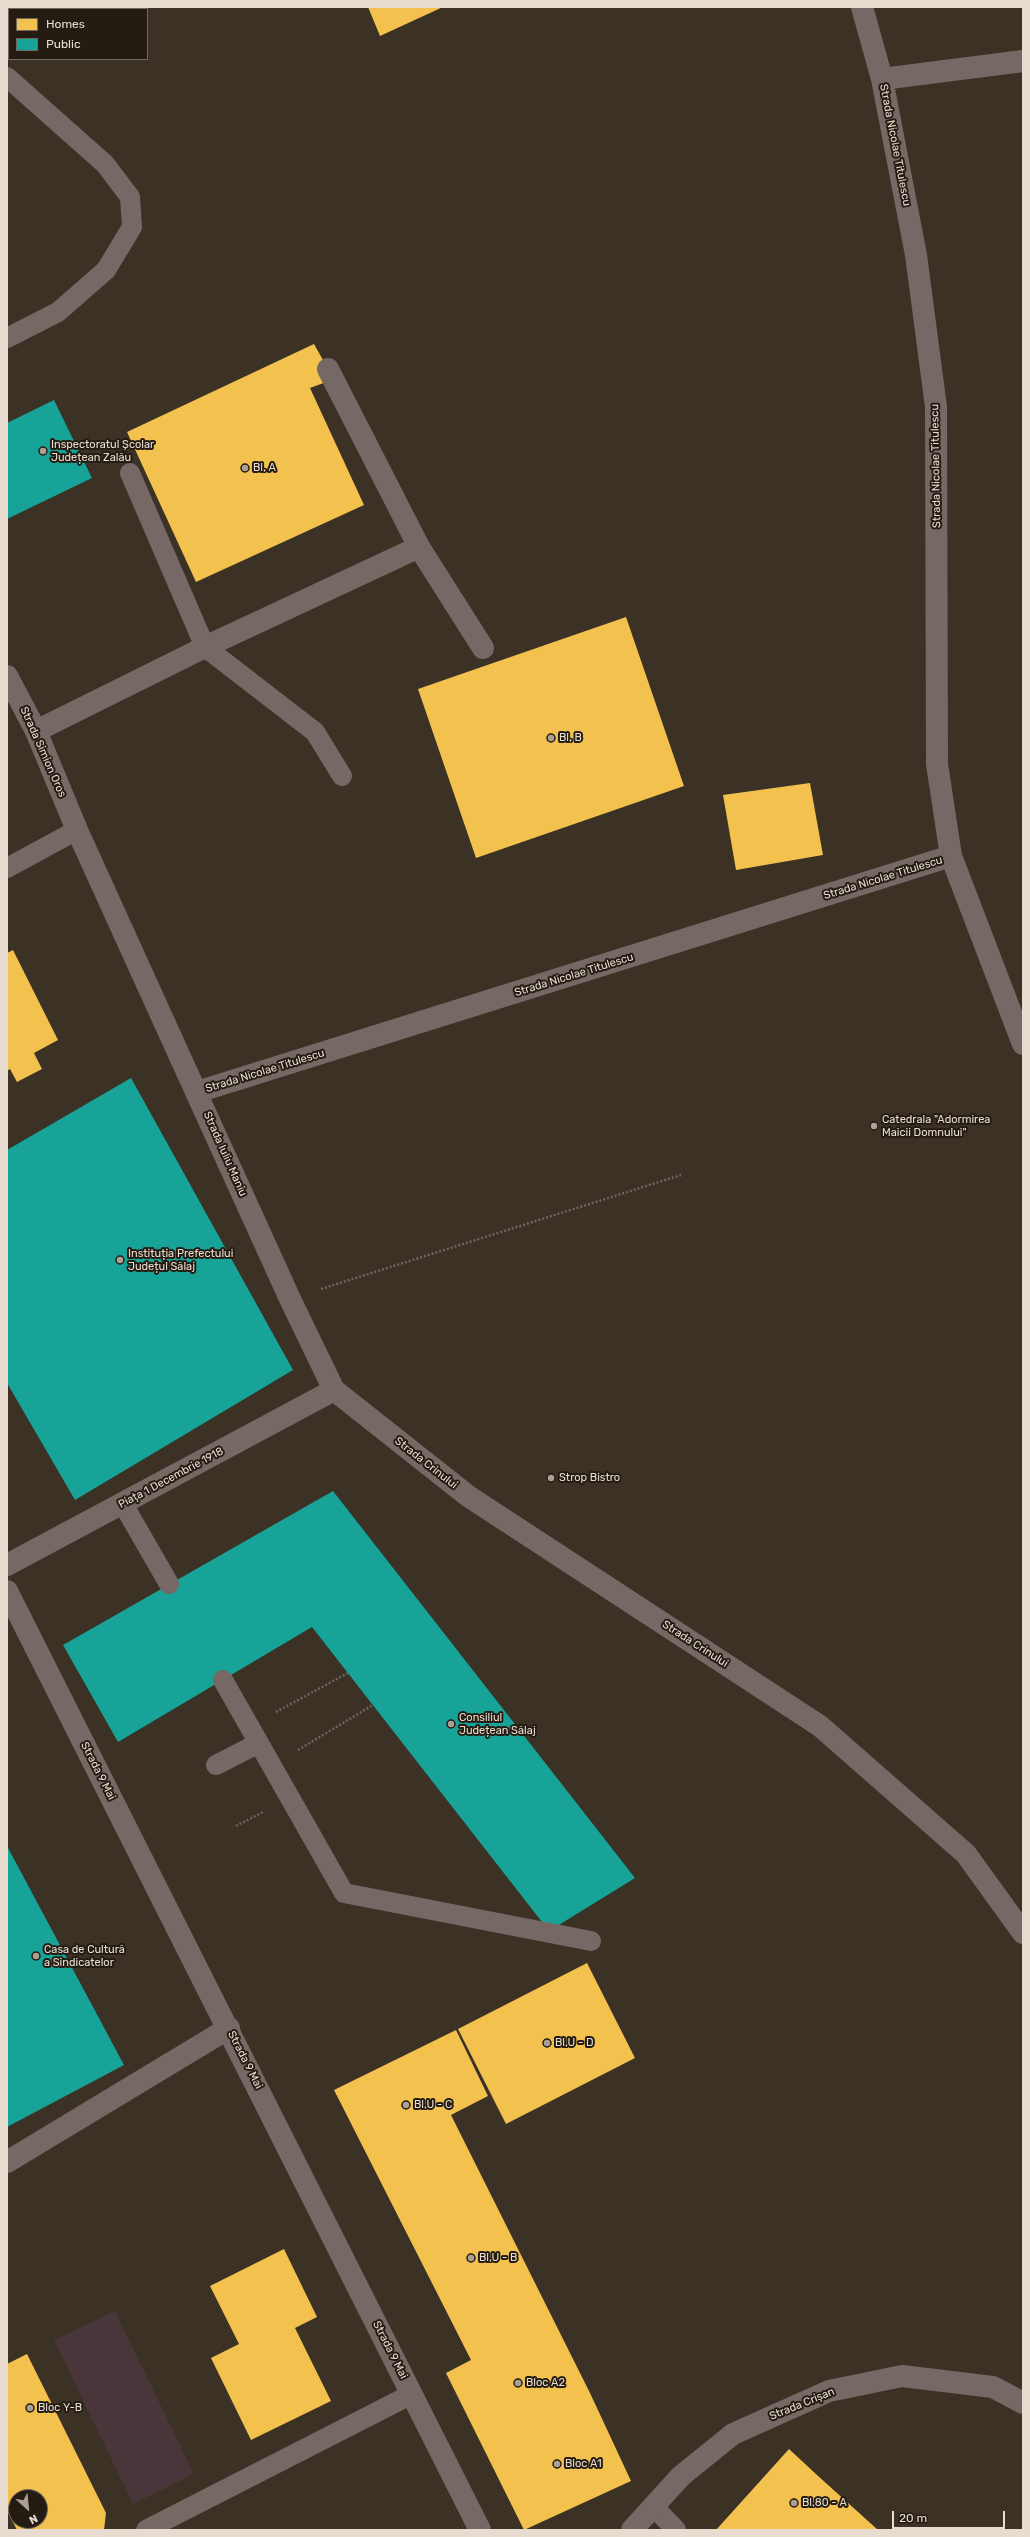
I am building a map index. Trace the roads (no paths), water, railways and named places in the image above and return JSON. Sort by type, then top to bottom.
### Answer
[{"type":"street","name":"Strada Nicolae Titulescu","points":[[862,7],[882,79],[916,255],[936,407],[937,764],[951,856],[1023,1044]]},
{"type":"street","points":[[882,79],[1023,61]]},
{"type":"street","points":[[328,369],[419,547],[483,648]]},
{"type":"street","points":[[36,731],[205,647],[419,547]]},
{"type":"street","name":"Strada Simion Oros","points":[[7,676],[36,731],[77,830]]},
{"type":"street","name":"Strada Iuliu Maniu","points":[[77,830],[290,1299],[334,1390]]},
{"type":"street","name":"Strada Nicolae Titulescu","points":[[197,1092],[951,856]]},
{"type":"street","name":"Piața 1 Decembrie 1918","points":[[7,1565],[334,1390]]},
{"type":"street","name":"Strada Crinului","points":[[334,1390],[468,1496],[820,1726],[966,1854],[1023,1934]]},
{"type":"street","name":"Strada 9 Mai","points":[[7,1591],[480,2530]]},
{"type":"street","points":[[7,2162],[228,2028]]},
{"type":"street","name":"Strada Crișan","points":[[632,2530],[681,2476],[733,2434],[829,2391],[902,2376],[993,2387],[1023,2403]]},
{"type":"lane","points":[[7,77],[105,164],[130,197],[132,227],[106,270],[58,312],[7,338]]},
{"type":"lane","points":[[130,473],[205,647],[315,732],[342,776]]},
{"type":"lane","points":[[7,868],[77,830]]},
{"type":"lane","points":[[123,1504],[169,1584]]},
{"type":"lane","points":[[223,1680],[344,1893],[591,1941]]},
{"type":"lane","points":[[216,1765],[254,1735]]},
{"type":"lane","points":[[146,2530],[412,2394]]},
{"type":"lane","points":[[653,2506],[676,2530]]},
{"type":"place","name":"Inspectoratul Școlar Județean Zalău","points":[[43,451]]},
{"type":"place","name":"Bl. A","points":[[245,468]]},
{"type":"place","name":"Bl. B","points":[[551,738]]},
{"type":"place","name":"Catedrala \"Adormirea Maicii Domnului\"","points":[[874,1126]]},
{"type":"place","name":"Instituția Prefectului Județul Sălaj","points":[[120,1260]]},
{"type":"place","name":"Strop Bistro","points":[[551,1478]]},
{"type":"place","name":"Consiliul Județean Sălaj","points":[[451,1724]]},
{"type":"place","name":"Casa de Cultură a Sindicatelor","points":[[36,1956]]},
{"type":"place","name":"Bl.U - D","points":[[547,2043]]},
{"type":"place","name":"Bl.U - C","points":[[406,2105]]},
{"type":"place","name":"Bl.U - B","points":[[471,2258]]},
{"type":"place","name":"Bloc A2","points":[[518,2383]]},
{"type":"place","name":"Bloc Y-B","points":[[30,2408]]},
{"type":"place","name":"Bloc A1","points":[[557,2464]]},
{"type":"place","name":"Bl.80 - A","points":[[794,2503]]}]
